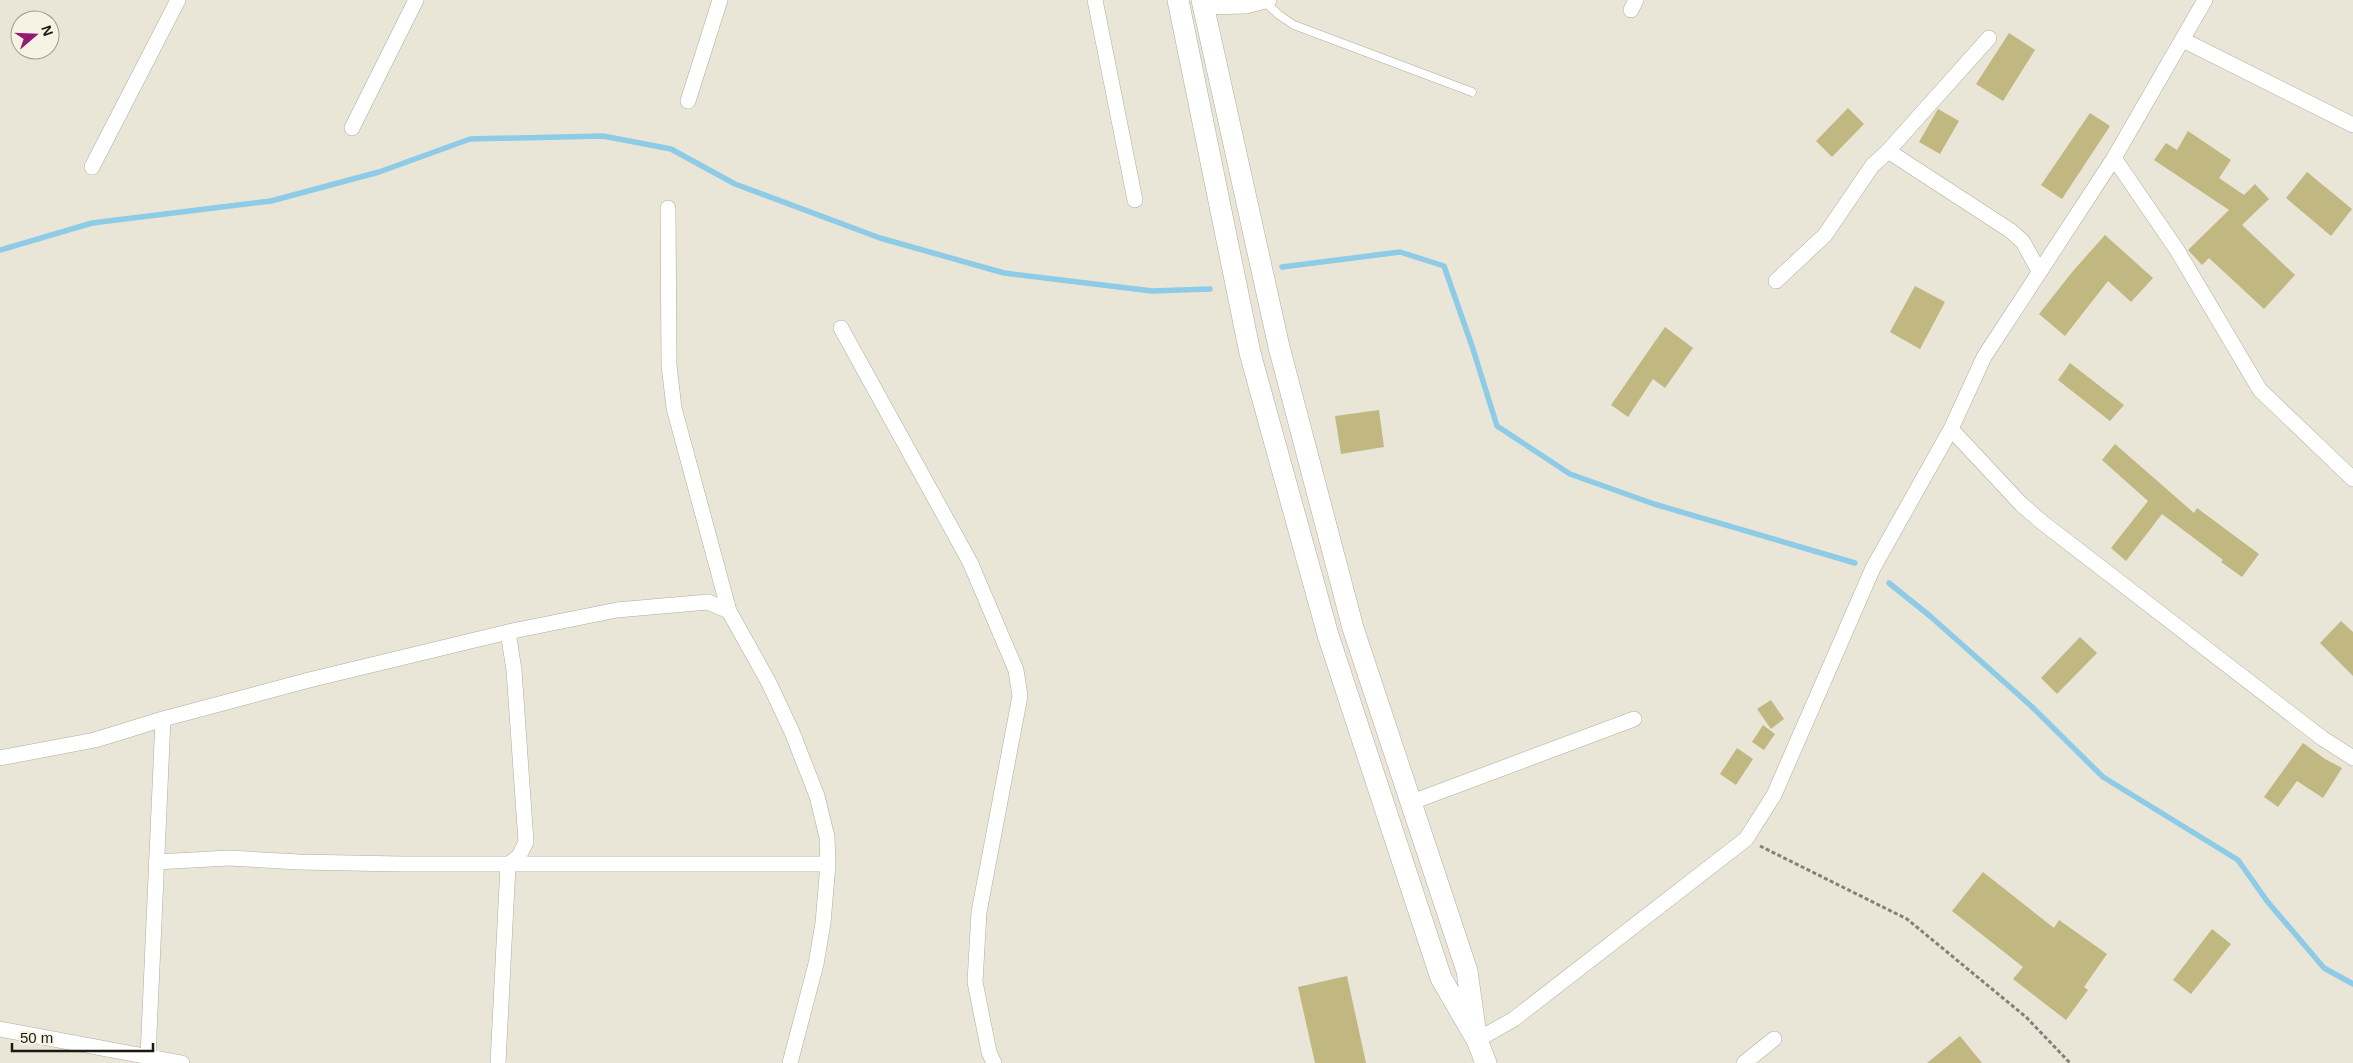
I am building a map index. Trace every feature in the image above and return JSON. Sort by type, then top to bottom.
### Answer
[{"type":"street","points":[[92,167],[178,0]]},
{"type":"street","points":[[352,128],[416,0]]},
{"type":"street","points":[[688,101],[720,0]]},
{"type":"street","points":[[1095,0],[1135,200]]},
{"type":"street","points":[[1178,0],[1250,353],[1328,635],[1441,978],[1477,1040],[1486,1063]]},
{"type":"street","points":[[1477,1040],[1514,1019],[1746,839],[1774,796],[1873,568],[1951,429],[1991,345],[2114,158],[2205,0]]},
{"type":"street","points":[[1267,1],[1246,6],[1203,3],[1282,357],[1353,628],[1467,971],[1477,1040]]},
{"type":"street","points":[[1776,281],[1825,235],[1872,166],[1888,151],[1989,38]]},
{"type":"street","points":[[2183,40],[2353,125]]},
{"type":"street","points":[[1888,151],[2012,231],[2023,242],[2039,271]]},
{"type":"street","points":[[2114,158],[2177,250],[2260,390],[2353,479]]},
{"type":"street","points":[[668,208],[669,365],[674,408],[729,611],[755,657],[792,732],[817,796],[827,837],[828,864],[824,923],[816,964],[790,1063]]},
{"type":"street","points":[[841,328],[970,562],[1016,670],[1019,684],[1020,696],[979,912],[975,982],[989,1052],[994,1063]]},
{"type":"street","points":[[1951,429],[2021,504],[2043,523],[2322,738],[2353,758]]},
{"type":"street","points":[[0,758],[95,740],[163,719],[309,680],[508,632],[617,610],[687,602],[708,602],[729,611]]},
{"type":"street","points":[[498,1063],[508,865],[519,856],[526,842],[514,670],[508,632]]},
{"type":"street","points":[[148,1057],[163,719]]},
{"type":"street","points":[[1412,802],[1634,719]]},
{"type":"street","points":[[156,862],[229,858],[299,862],[508,865],[828,864]]},
{"type":"street","points":[[0,1029],[182,1063]]},
{"type":"street","points":[[1744,1063],[1774,1039]]},
{"type":"lane","points":[[1267,1],[1279,15],[1294,25],[1472,92]]},
{"type":"path","points":[[1746,839],[1907,920],[2026,1017],[2070,1063]]},
{"type":"building","points":[[2009,33],[2035,50],[2003,101],[1976,84]]},
{"type":"building","points":[[1848,108],[1864,124],[1832,157],[1816,141]]},
{"type":"building","points":[[1938,109],[1959,121],[1940,154],[1919,142]]},
{"type":"building","points":[[2090,113],[2110,126],[2062,199],[2041,185]]},
{"type":"building","points":[[2188,131],[2231,160],[2219,178],[2244,195],[2255,184],[2269,199],[2242,225],[2295,275],[2264,309],[2209,258],[2202,265],[2188,250],[2229,210],[2154,160],[2166,143],[2177,150]]},
{"type":"building","points":[[2307,172],[2352,209],[2331,236],[2286,198]]},
{"type":"building","points":[[2105,235],[2153,278],[2131,302],[2108,281],[2065,336],[2039,314]]},
{"type":"building","points":[[1915,286],[1945,302],[1920,349],[1890,332]]},
{"type":"building","points":[[1665,327],[1693,348],[1665,388],[1653,379],[1628,417],[1611,405]]},
{"type":"building","points":[[2070,363],[2124,405],[2110,421],[2058,380]]},
{"type":"building","points":[[1379,410],[1384,447],[1341,454],[1335,416]]},
{"type":"building","points":[[2115,444],[2194,513],[2197,508],[2259,554],[2242,577],[2221,562],[2223,560],[2162,514],[2126,561],[2111,548],[2148,501],[2102,460]]},
{"type":"building","points":[[2341,621],[2353,632],[2353,676],[2320,643]]},
{"type":"building","points":[[2080,637],[2097,653],[2057,694],[2041,678]]},
{"type":"building","points":[[1771,700],[1784,719],[1771,729],[1757,709]]},
{"type":"building","points":[[1763,725],[1775,734],[1764,750],[1752,742]]},
{"type":"building","points":[[2303,743],[2325,759],[2342,768],[2323,798],[2297,781],[2278,807],[2264,797]]},
{"type":"building","points":[[1737,748],[1753,759],[1736,785],[1720,774]]},
{"type":"building","points":[[1983,872],[2054,928],[2059,920],[2107,954],[2084,987],[2088,990],[2066,1020],[2013,979],[2023,967],[1952,911]]},
{"type":"building","points":[[2212,929],[2231,944],[2191,994],[2173,980]]},
{"type":"building","points":[[1347,976],[1366,1063],[1315,1063],[1298,987]]},
{"type":"building","points":[[1960,1036],[1982,1063],[1927,1063]]},
{"type":"waterway","points":[[0,250],[92,223],[271,201],[379,172],[470,139],[603,136],[671,149],[735,184],[880,238],[1004,273],[1152,291],[1210,289]]},
{"type":"waterway","points":[[1282,267],[1400,252],[1444,266],[1497,426],[1570,474],[1654,504],[1855,563]]},
{"type":"waterway","points":[[1889,583],[1930,616],[2030,705],[2103,777],[2238,860],[2267,901],[2324,968],[2353,984]]}]
